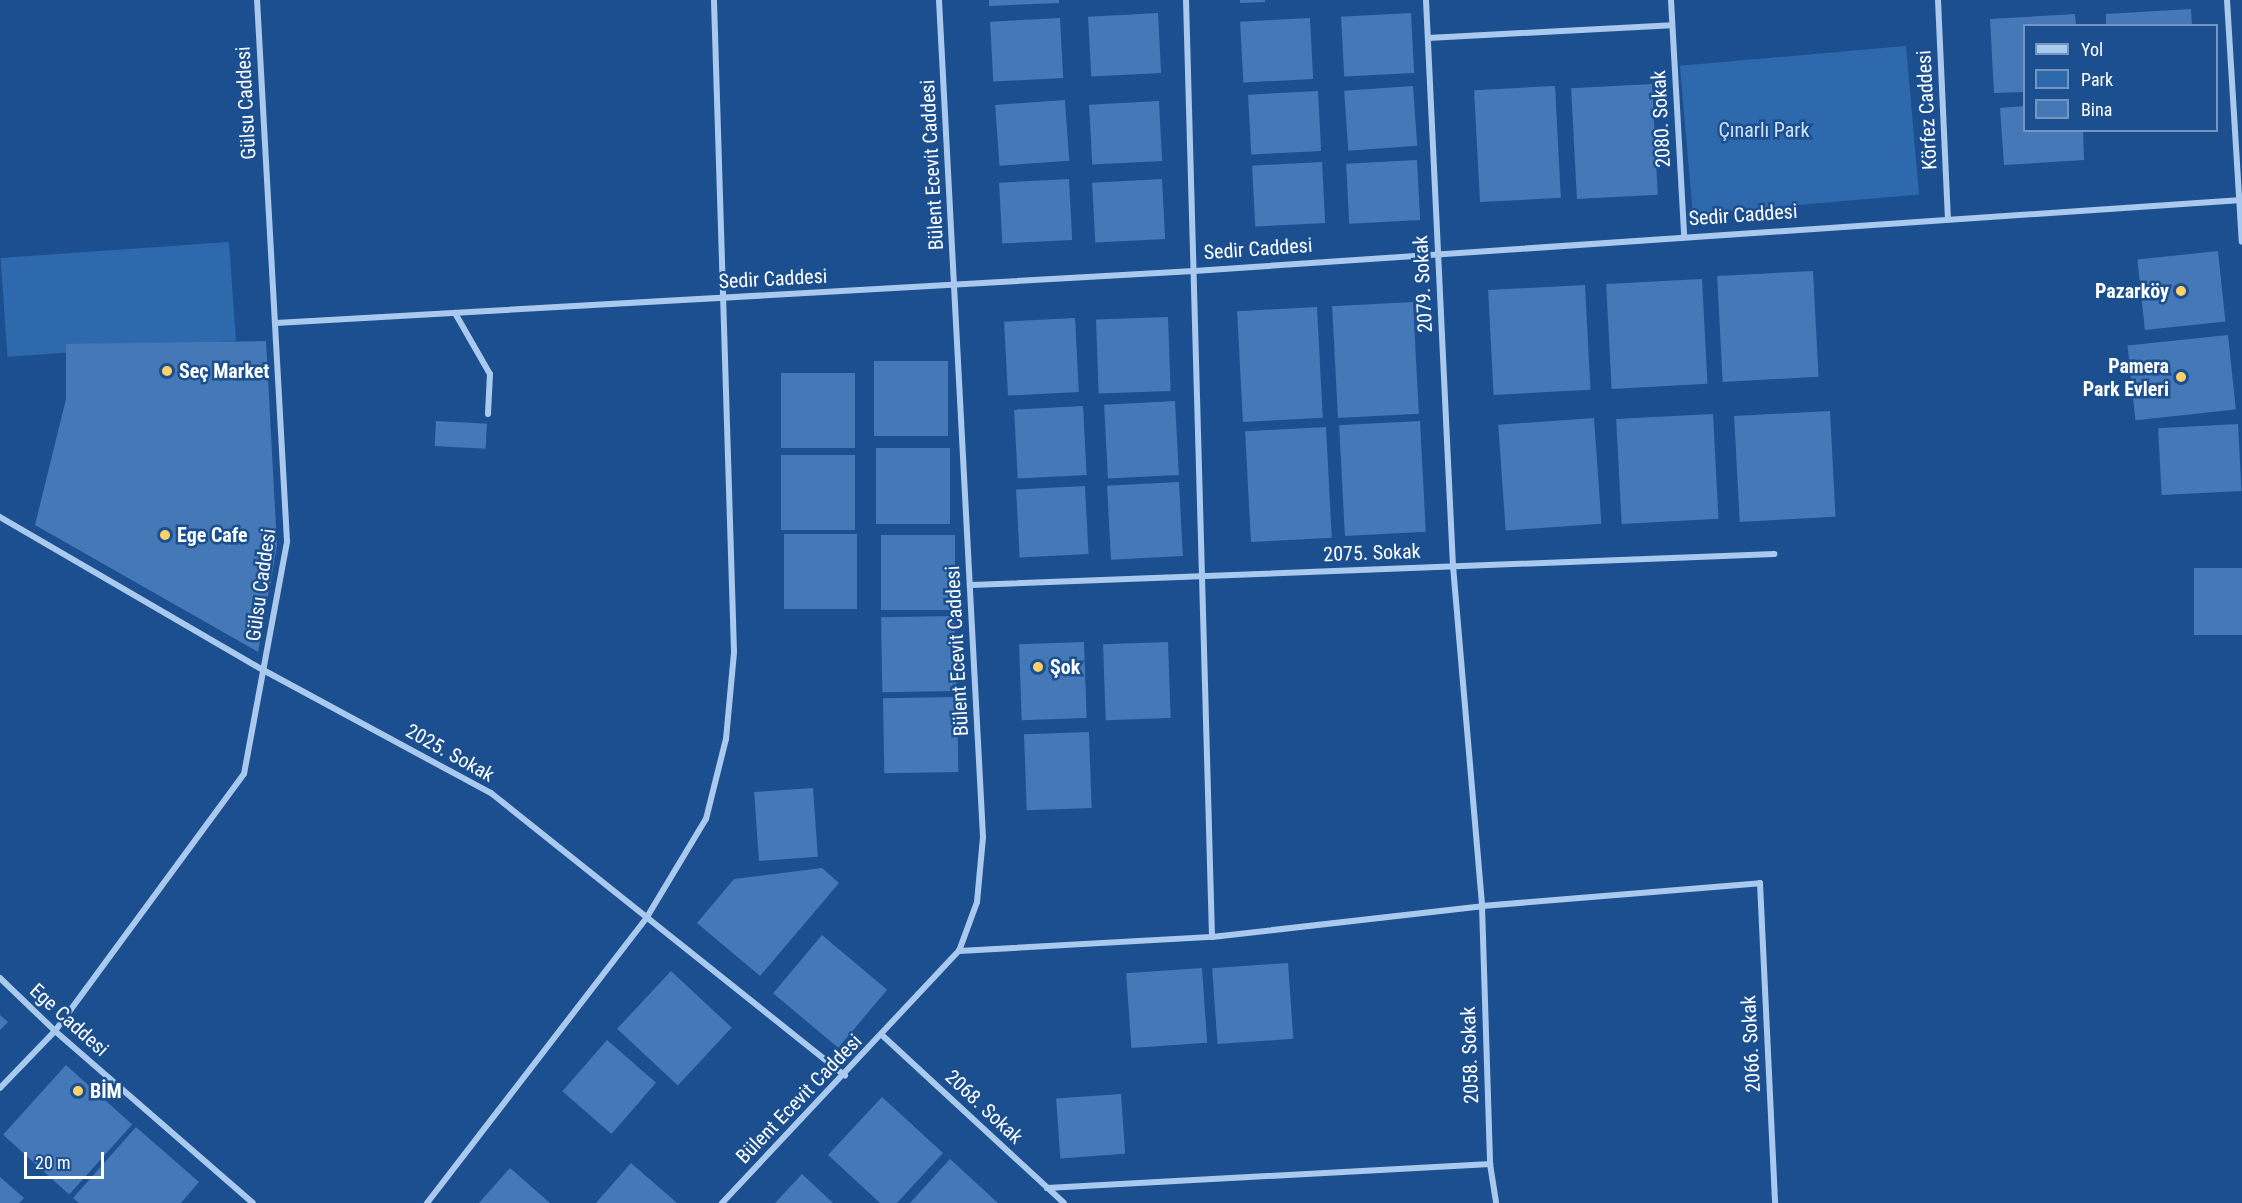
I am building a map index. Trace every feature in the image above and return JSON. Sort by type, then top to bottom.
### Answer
[{"type":"street","name":"Gülsu Caddesi","points":[[0,1088],[55,1031],[244,774],[287,541],[257,0]]},
{"type":"street","points":[[427,1203],[647,917],[706,819],[726,739],[734,652],[714,0]]},
{"type":"street","name":"Bülent Ecevit Caddesi","points":[[722,1203],[883,1036],[959,951],[977,902],[983,837],[956,285],[939,0]]},
{"type":"street","points":[[1186,0],[1212,937]]},
{"type":"street","name":"2079. Sokak","points":[[1426,0],[1452,566],[1482,906]]},
{"type":"street","name":"2080. Sokak","points":[[1671,0],[1684,236]]},
{"type":"street","name":"Körfez Caddesi","points":[[1938,0],[1948,218]]},
{"type":"street","points":[[2227,0],[2242,242]]},
{"type":"street","points":[[1428,38],[1672,25]]},
{"type":"street","name":"Sedir Caddesi","points":[[276,323],[1194,271],[1438,252],[2240,200]]},
{"type":"street","points":[[455,313],[490,374],[488,414]]},
{"type":"street","name":"2025. Sokak","points":[[0,517],[264,671],[491,794],[845,1076]]},
{"type":"street","name":"2075. Sokak","points":[[970,585],[1774,554]]},
{"type":"street","name":"2066. Sokak","points":[[1482,906],[1760,883],[1775,1203]]},
{"type":"street","points":[[959,951],[1212,937],[1482,906]]},
{"type":"street","name":"2058. Sokak","points":[[1482,906],[1490,1164],[1496,1203]]},
{"type":"street","name":"Ege Caddesi","points":[[0,978],[55,1031],[253,1203]]},
{"type":"street","name":"2068. Sokak","points":[[883,1036],[1064,1203]]},
{"type":"street","points":[[1047,1188],[1490,1164]]},
{"type":"green space","name":"Çınarlı Park","points":[[1906,46],[1919,194],[1693,214],[1680,66]]},
{"type":"green space","points":[[229,242],[236,341],[7,357],[1,258]]},
{"type":"building","points":[[989,0],[1059,0],[1059,3],[989,6]]},
{"type":"building","points":[[1240,0],[1265,0],[1265,2],[1240,3]]},
{"type":"building","points":[[2191,9],[2192,24],[2106,24],[2106,14]]},
{"type":"building","points":[[1158,13],[1161,73],[1091,77],[1088,17]]},
{"type":"building","points":[[1411,13],[1414,73],[1344,77],[1341,17]]},
{"type":"building","points":[[2075,14],[2076,24],[2023,24],[2023,92],[1994,93],[1990,19]]},
{"type":"building","points":[[1060,18],[1063,78],[993,82],[990,22]]},
{"type":"building","points":[[1310,18],[1313,79],[1243,83],[1240,22]]},
{"type":"building","points":[[1652,84],[1658,195],[1577,199],[1571,88]]},
{"type":"building","points":[[1413,86],[1417,146],[1348,151],[1344,91]]},
{"type":"building","points":[[1555,86],[1561,198],[1480,202],[1474,90]]},
{"type":"building","points":[[1318,91],[1321,151],[1251,155],[1248,95]]},
{"type":"building","points":[[1065,100],[1069,161],[999,166],[995,105]]},
{"type":"building","points":[[1159,101],[1162,161],[1092,165],[1089,105]]},
{"type":"building","points":[[2023,106],[2023,132],[2083,132],[2084,160],[2004,165],[2000,108]]},
{"type":"building","points":[[1417,160],[1420,220],[1349,224],[1346,164]]},
{"type":"building","points":[[1322,162],[1325,223],[1255,227],[1252,166]]},
{"type":"building","points":[[1069,179],[1072,240],[1002,244],[999,183]]},
{"type":"building","points":[[1162,179],[1165,239],[1095,243],[1092,183]]},
{"type":"building","name":"Pazarköy","points":[[2218,251],[2225,322],[2145,330],[2137,259]]},
{"type":"building","points":[[1813,271],[1819,377],[1723,382],[1717,276]]},
{"type":"building","points":[[1702,279],[1707,384],[1612,389],[1606,284]]},
{"type":"building","points":[[1585,285],[1590,390],[1494,395],[1488,290]]},
{"type":"building","points":[[1413,302],[1419,414],[1338,418],[1332,306]]},
{"type":"building","points":[[1317,307],[1323,418],[1243,422],[1237,311]]},
{"type":"building","points":[[1168,317],[1171,391],[1099,393],[1096,320]]},
{"type":"building","points":[[1075,318],[1079,392],[1008,396],[1004,322]]},
{"type":"building","name":"Pamera Park Evleri","points":[[2228,335],[2236,410],[2135,420],[2128,346]]},
{"type":"building","name":"Ege Cafe","points":[[266,341],[277,546],[258,652],[35,525],[66,399],[66,344]]},
{"type":"building","points":[[874,361],[948,361],[948,436],[874,436]]},
{"type":"building","points":[[781,373],[855,373],[855,448],[781,448]]},
{"type":"building","points":[[1175,401],[1179,475],[1108,479],[1104,405]]},
{"type":"building","points":[[1083,406],[1087,475],[1018,479],[1014,410]]},
{"type":"building","points":[[1830,411],[1836,517],[1740,522],[1734,416]]},
{"type":"building","points":[[1713,414],[1718,519],[1622,524],[1616,419]]},
{"type":"building","points":[[1594,418],[1601,524],[1506,530],[1498,425]]},
{"type":"building","points":[[436,421],[487,424],[486,449],[435,446]]},
{"type":"building","points":[[1420,421],[1426,532],[1345,536],[1339,425]]},
{"type":"building","points":[[2238,424],[2242,491],[2162,495],[2158,428]]},
{"type":"building","points":[[1326,427],[1332,538],[1251,542],[1245,431]]},
{"type":"building","points":[[876,448],[950,448],[950,524],[876,524]]},
{"type":"building","points":[[781,455],[855,455],[855,530],[781,530]]},
{"type":"building","points":[[1179,482],[1183,556],[1111,560],[1107,486]]},
{"type":"building","points":[[1085,486],[1089,554],[1020,558],[1016,490]]},
{"type":"building","points":[[784,534],[857,534],[857,609],[784,609]]},
{"type":"building","points":[[881,535],[955,535],[955,610],[881,610]]},
{"type":"building","points":[[2194,568],[2242,568],[2242,635],[2194,635]]},
{"type":"building","points":[[955,616],[956,691],[882,692],[881,617]]},
{"type":"building","points":[[1084,642],[1087,718],[1022,720],[1019,644]]},
{"type":"building","points":[[1168,642],[1171,718],[1106,720],[1103,644]]},
{"type":"building","points":[[957,697],[958,772],[884,773],[883,698]]},
{"type":"building","points":[[1089,732],[1092,808],[1027,810],[1024,734]]},
{"type":"building","points":[[813,788],[818,857],[759,861],[754,792]]},
{"type":"building","points":[[822,868],[839,883],[760,976],[697,923],[734,879]]},
{"type":"building","points":[[822,935],[887,990],[838,1048],[773,993]]},
{"type":"building","points":[[1288,963],[1293,1039],[1217,1044],[1212,968]]},
{"type":"building","points":[[1202,968],[1207,1043],[1131,1048],[1126,973]]},
{"type":"building","points":[[671,971],[732,1028],[678,1085],[617,1029]]},
{"type":"building","points":[[0,1015],[8,1022],[0,1030]]},
{"type":"building","points":[[607,1040],[656,1083],[611,1134],[562,1091]]},
{"type":"building","points":[[66,1065],[132,1125],[69,1194],[3,1135]]},
{"type":"building","points":[[1121,1094],[1125,1154],[1060,1158],[1056,1099]]},
{"type":"building","points":[[882,1097],[943,1153],[897,1203],[880,1203],[828,1155]]},
{"type":"building","points":[[136,1127],[199,1182],[181,1203],[79,1203],[73,1198]]},
{"type":"building","points":[[950,1159],[998,1203],[910,1203]]},
{"type":"building","points":[[631,1163],[677,1203],[596,1203]]},
{"type":"building","points":[[510,1168],[550,1203],[479,1203]]},
{"type":"building","points":[[802,1174],[833,1203],[775,1203]]},
{"type":"building","points":[[0,1177],[24,1198],[19,1203],[0,1203]]},
{"type":"place","name":"Pazarköy","points":[[2181,291]]},
{"type":"place","name":"Seç Market","points":[[167,371]]},
{"type":"place","name":"Pamera Park Evleri","points":[[2181,377]]},
{"type":"place","name":"Ege Cafe","points":[[165,535]]},
{"type":"place","name":"Şok","points":[[1038,667]]},
{"type":"place","name":"BİM","points":[[78,1091]]}]
